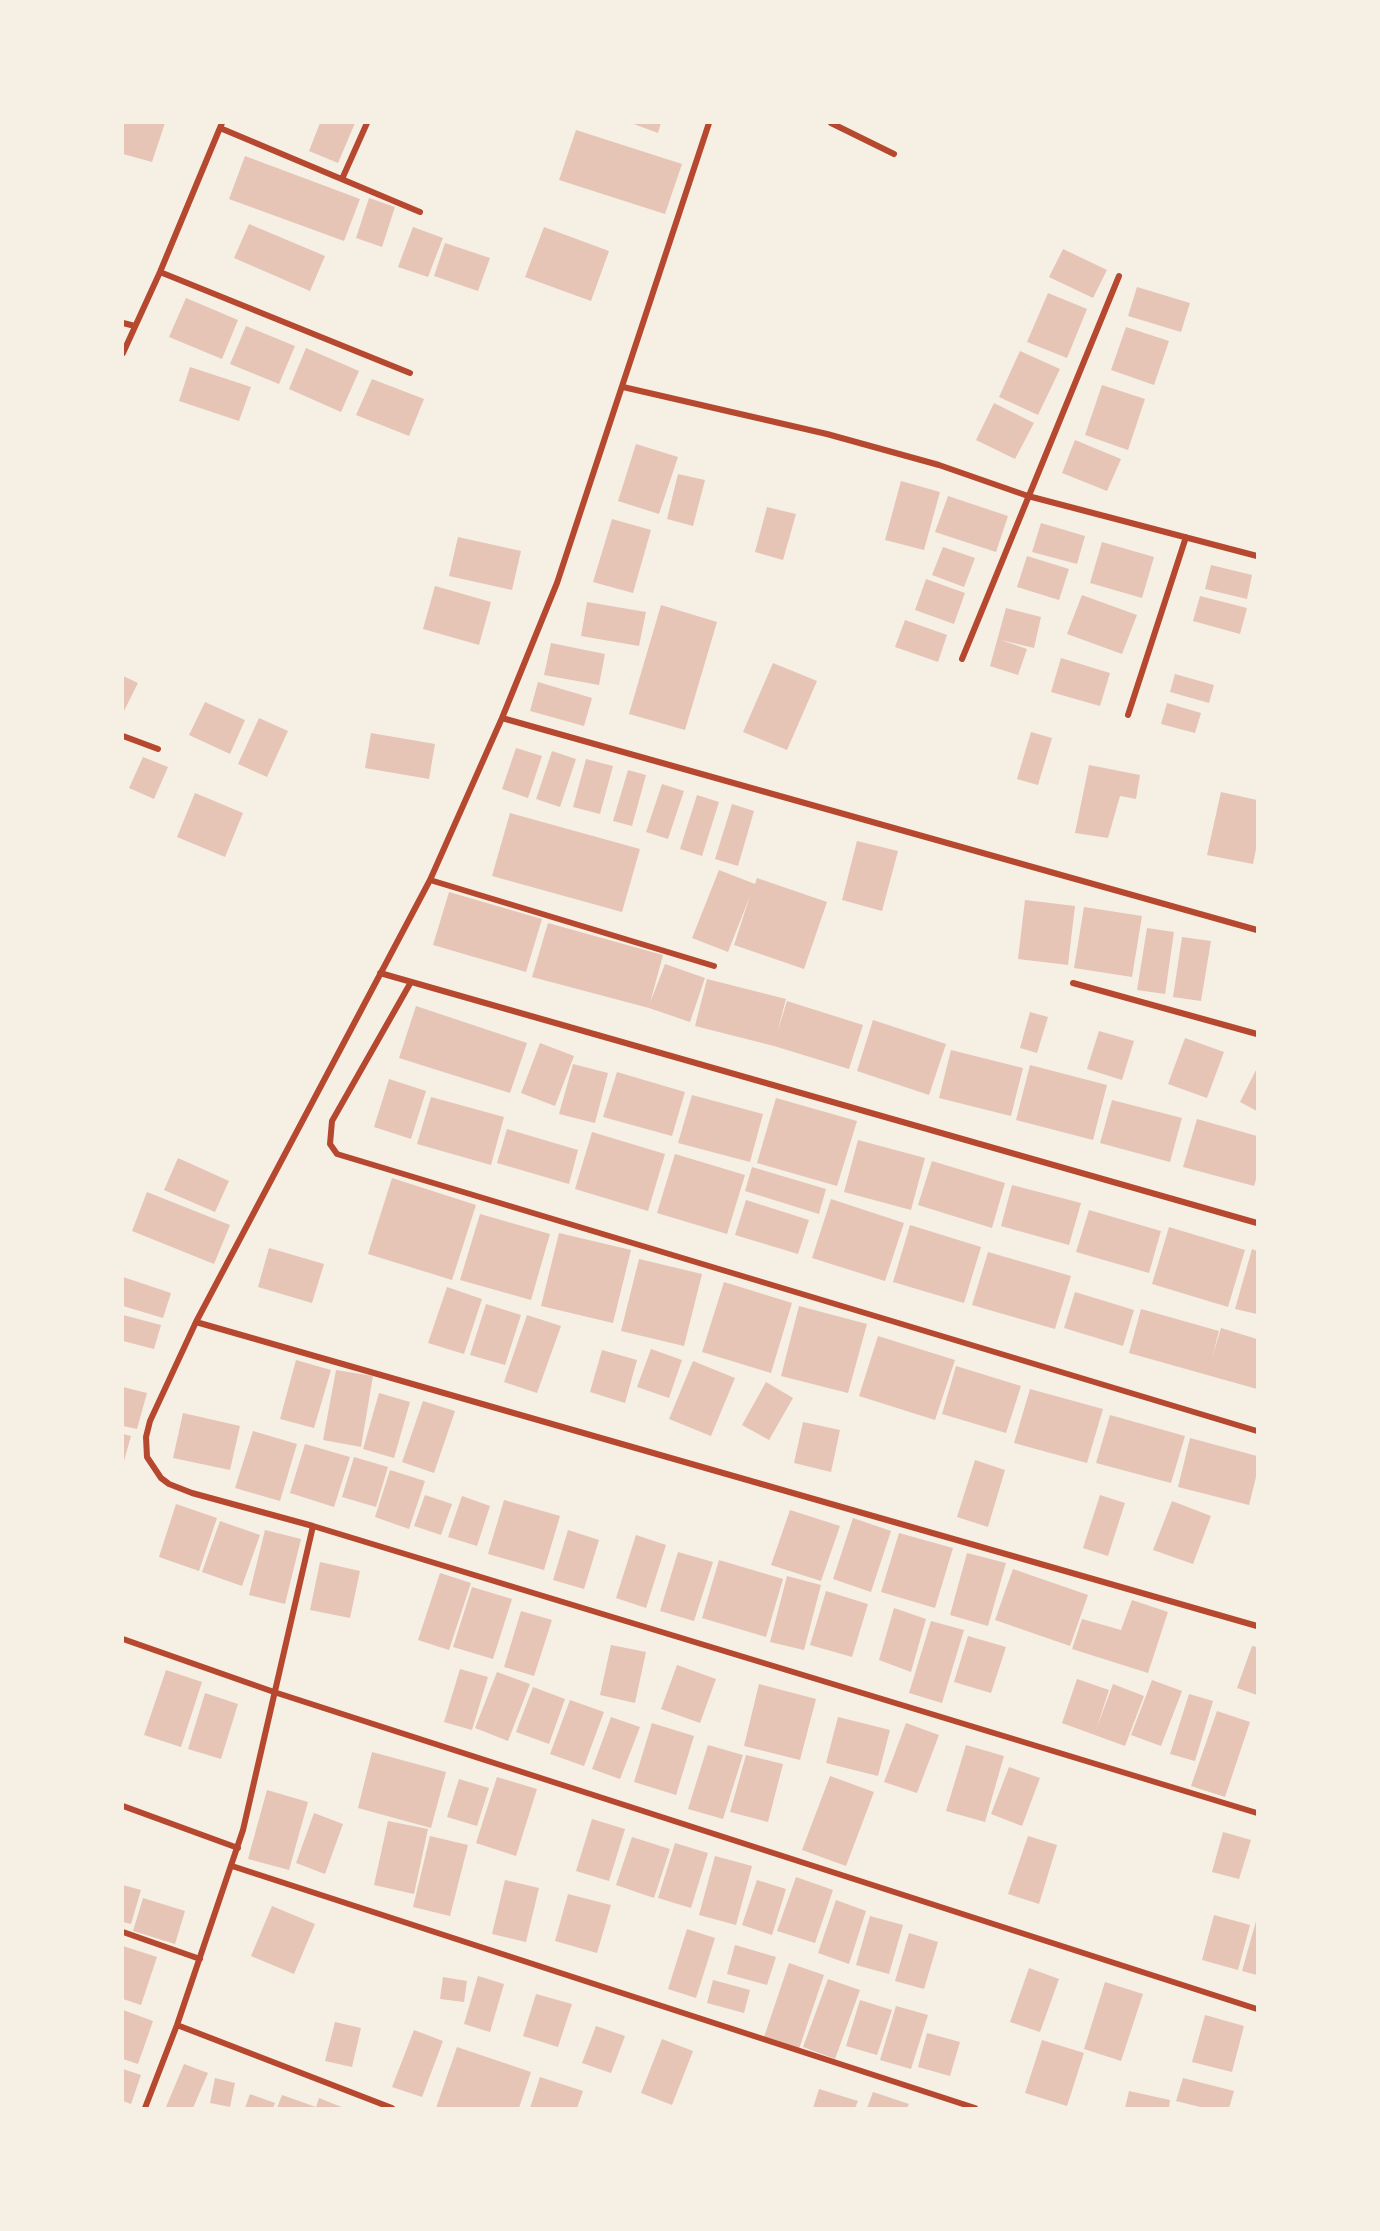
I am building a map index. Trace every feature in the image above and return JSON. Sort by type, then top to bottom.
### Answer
[{"type":"street","points":[[342,179],[367,123]]},
{"type":"street","points":[[709,123],[557,583],[502,718],[430,880],[196,1322],[150,1421],[146,1449],[150,1464],[169,1484],[192,1493],[313,1526],[1257,1813]]},
{"type":"street","points":[[831,123],[894,154]]},
{"type":"street","points":[[123,353],[160,272],[221,126],[420,212]]},
{"type":"street","points":[[160,272],[410,373]]},
{"type":"street","points":[[962,659],[1119,276]]},
{"type":"street","points":[[123,323],[135,326]]},
{"type":"street","points":[[623,387],[849,440],[939,465],[1028,496],[1257,556]]},
{"type":"street","points":[[1128,715],[1186,537]]},
{"type":"street","points":[[502,718],[1257,930]]},
{"type":"street","points":[[123,736],[158,750]]},
{"type":"street","points":[[430,880],[714,966]]},
{"type":"street","points":[[380,973],[1257,1223]]},
{"type":"street","points":[[411,982],[332,1121],[330,1144],[337,1154],[1257,1431]]},
{"type":"street","points":[[1073,983],[1257,1034]]},
{"type":"street","points":[[196,1322],[1257,1626]]},
{"type":"street","points":[[145,2108],[177,2025],[238,1848],[313,1526]]},
{"type":"street","points":[[123,1639],[274,1692],[1257,2009]]},
{"type":"street","points":[[123,1806],[238,1848]]},
{"type":"street","points":[[232,1866],[975,2108]]},
{"type":"street","points":[[123,1932],[200,1959]]},
{"type":"street","points":[[177,2025],[392,2108]]},
{"type":"building","points":[[123,123],[165,123],[152,162],[123,154]]},
{"type":"building","points":[[320,123],[355,123],[338,163],[309,151]]},
{"type":"building","points":[[631,123],[661,123],[658,133]]},
{"type":"building","points":[[576,130],[682,164],[665,214],[559,180]]},
{"type":"building","points":[[245,156],[360,199],[344,241],[229,199]]},
{"type":"building","points":[[369,198],[395,207],[382,247],[356,238]]},
{"type":"building","points":[[249,224],[325,256],[310,291],[234,258]]},
{"type":"building","points":[[413,227],[443,238],[428,277],[398,267]]},
{"type":"building","points":[[544,227],[609,251],[591,301],[525,277]]},
{"type":"building","points":[[445,243],[490,258],[478,291],[434,276]]},
{"type":"building","points":[[1063,249],[1107,270],[1093,298],[1049,277]]},
{"type":"building","points":[[1137,287],[1190,303],[1181,332],[1128,316]]},
{"type":"building","points":[[1048,293],[1087,309],[1067,358],[1027,342]]},
{"type":"building","points":[[186,298],[238,320],[222,359],[169,337]]},
{"type":"building","points":[[246,326],[295,346],[279,384],[230,364]]},
{"type":"building","points":[[1126,327],[1169,341],[1154,385],[1111,370]]},
{"type":"building","points":[[306,348],[359,371],[341,412],[289,389]]},
{"type":"building","points":[[1020,351],[1060,369],[1038,415],[999,397]]},
{"type":"building","points":[[190,367],[251,387],[239,421],[179,401]]},
{"type":"building","points":[[372,379],[424,399],[409,436],[356,415]]},
{"type":"building","points":[[1102,385],[1145,399],[1128,450],[1085,435]]},
{"type":"building","points":[[994,403],[1034,423],[1015,459],[976,440]]},
{"type":"building","points":[[1075,440],[1121,459],[1107,491],[1062,473]]},
{"type":"building","points":[[636,444],[678,457],[659,514],[618,501]]},
{"type":"building","points":[[678,474],[705,480],[693,526],[667,519]]},
{"type":"building","points":[[901,481],[940,492],[924,550],[885,540]]},
{"type":"building","points":[[948,496],[1008,516],[996,552],[935,532]]},
{"type":"building","points":[[767,507],[796,514],[783,560],[755,552]]},
{"type":"building","points":[[612,519],[651,530],[633,593],[593,582]]},
{"type":"building","points":[[1041,523],[1085,536],[1077,564],[1032,552]]},
{"type":"building","points":[[458,537],[521,551],[512,590],[449,576]]},
{"type":"building","points":[[1102,542],[1154,557],[1142,598],[1090,583]]},
{"type":"building","points":[[943,547],[975,558],[964,587],[932,575]]},
{"type":"building","points":[[1027,556],[1069,569],[1059,600],[1017,587]]},
{"type":"building","points":[[1211,565],[1252,575],[1247,599],[1205,589]]},
{"type":"building","points":[[926,579],[965,593],[954,624],[915,610]]},
{"type":"building","points":[[435,586],[491,602],[479,645],[423,629]]},
{"type":"building","points":[[1082,595],[1137,615],[1122,654],[1067,634]]},
{"type":"building","points":[[1200,596],[1247,608],[1240,634],[1193,621]]},
{"type":"building","points":[[587,602],[646,612],[639,646],[581,636]]},
{"type":"building","points":[[661,605],[717,622],[685,730],[629,714]]},
{"type":"building","points":[[1006,608],[1041,617],[1034,648],[1001,640],[1027,649],[1018,675],[990,666]]},
{"type":"building","points":[[905,620],[947,635],[938,662],[895,647]]},
{"type":"building","points":[[551,643],[605,654],[599,685],[544,675]]},
{"type":"building","points":[[1061,658],[1110,673],[1100,706],[1051,692]]},
{"type":"building","points":[[773,663],[817,681],[787,750],[743,732]]},
{"type":"building","points":[[1175,674],[1214,685],[1209,703],[1170,692]]},
{"type":"building","points":[[123,676],[138,683],[123,713]]},
{"type":"building","points":[[538,682],[592,698],[584,726],[530,711]]},
{"type":"building","points":[[205,702],[245,720],[230,754],[189,735]]},
{"type":"building","points":[[1167,703],[1201,713],[1195,733],[1161,724]]},
{"type":"building","points":[[259,718],[288,731],[267,777],[238,764]]},
{"type":"building","points":[[1031,732],[1052,738],[1038,785],[1017,779]]},
{"type":"building","points":[[371,733],[435,744],[429,779],[365,768]]},
{"type":"building","points":[[516,748],[542,756],[528,798],[502,789]]},
{"type":"building","points":[[552,751],[576,759],[560,807],[536,799]]},
{"type":"building","points":[[143,757],[168,767],[154,799],[129,788]]},
{"type":"building","points":[[586,759],[613,766],[600,814],[573,807]]},
{"type":"building","points":[[1089,765],[1140,775],[1136,799],[1120,796],[1108,838],[1075,833]]},
{"type":"building","points":[[628,770],[646,775],[632,826],[613,821]]},
{"type":"building","points":[[662,784],[684,791],[668,839],[646,832]]},
{"type":"building","points":[[1221,792],[1257,800],[1257,844],[1253,864],[1207,855]]},
{"type":"building","points":[[195,793],[243,813],[225,857],[177,837]]},
{"type":"building","points":[[697,795],[719,802],[702,856],[680,849]]},
{"type":"building","points":[[732,804],[754,811],[738,866],[715,859]]},
{"type":"building","points":[[510,813],[640,849],[622,912],[492,876]]},
{"type":"building","points":[[857,841],[898,851],[882,911],[842,900]]},
{"type":"building","points":[[719,870],[755,884],[757,878],[827,902],[804,969],[734,945],[750,896],[728,952],[692,938]]},
{"type":"building","points":[[449,892],[542,919],[526,972],[433,945]]},
{"type":"building","points":[[1025,900],[1075,906],[1068,965],[1018,959]]},
{"type":"building","points":[[1084,907],[1142,916],[1132,977],[1074,968]]},
{"type":"building","points":[[548,923],[663,955],[650,1003],[665,964],[705,978],[690,1022],[649,1008],[532,977]]},
{"type":"building","points":[[1147,928],[1174,932],[1165,994],[1137,990]]},
{"type":"building","points":[[1182,937],[1211,941],[1201,1001],[1173,997]]},
{"type":"building","points":[[707,979],[786,999],[777,1033],[787,1001],[863,1025],[849,1069],[774,1046],[695,1026]]},
{"type":"building","points":[[416,1006],[527,1043],[510,1093],[399,1058]]},
{"type":"building","points":[[1030,1012],[1048,1017],[1037,1053],[1020,1048]]},
{"type":"building","points":[[873,1020],[946,1044],[929,1095],[857,1071]]},
{"type":"building","points":[[1099,1031],[1134,1041],[1122,1080],[1087,1069]]},
{"type":"building","points":[[1185,1038],[1224,1052],[1207,1098],[1168,1084]]},
{"type":"building","points":[[540,1043],[574,1056],[555,1106],[521,1093]]},
{"type":"building","points":[[951,1050],[1023,1068],[1011,1116],[939,1098]]},
{"type":"building","points":[[573,1064],[608,1073],[595,1123],[559,1114]]},
{"type":"building","points":[[1030,1065],[1107,1085],[1093,1140],[1016,1120]]},
{"type":"building","points":[[1257,1068],[1257,1111],[1240,1102]]},
{"type":"building","points":[[617,1072],[685,1092],[672,1136],[603,1117]]},
{"type":"building","points":[[389,1079],[426,1091],[411,1139],[374,1127]]},
{"type":"building","points":[[692,1095],[763,1114],[750,1162],[678,1143]]},
{"type":"building","points":[[431,1097],[504,1117],[491,1165],[417,1144]]},
{"type":"building","points":[[776,1098],[857,1121],[837,1186],[757,1163]]},
{"type":"building","points":[[1112,1100],[1182,1118],[1170,1162],[1100,1143]]},
{"type":"building","points":[[1197,1119],[1257,1136],[1257,1176],[1254,1186],[1183,1167]]},
{"type":"building","points":[[507,1129],[578,1150],[569,1184],[497,1163]]},
{"type":"building","points":[[592,1132],[665,1154],[648,1211],[575,1189]]},
{"type":"building","points":[[858,1140],[925,1158],[911,1210],[844,1192]]},
{"type":"building","points":[[675,1154],[745,1175],[727,1234],[657,1213]]},
{"type":"building","points":[[178,1158],[229,1181],[215,1212],[164,1190]]},
{"type":"building","points":[[932,1161],[1005,1183],[992,1228],[918,1205]]},
{"type":"building","points":[[752,1167],[826,1189],[819,1214],[745,1191]]},
{"type":"building","points":[[392,1178],[476,1205],[452,1280],[368,1254]]},
{"type":"building","points":[[1012,1185],[1081,1203],[1069,1245],[1001,1226]]},
{"type":"building","points":[[147,1192],[230,1225],[214,1264],[132,1231]]},
{"type":"building","points":[[831,1199],[904,1223],[885,1281],[812,1258]]},
{"type":"building","points":[[746,1200],[809,1220],[798,1254],[735,1235]]},
{"type":"building","points":[[1089,1210],[1161,1231],[1149,1273],[1076,1252]]},
{"type":"building","points":[[480,1214],[550,1234],[531,1300],[460,1280]]},
{"type":"building","points":[[910,1225],[981,1247],[964,1303],[893,1282]]},
{"type":"building","points":[[1169,1227],[1245,1250],[1228,1307],[1152,1284]]},
{"type":"building","points":[[559,1233],[631,1250],[613,1323],[541,1306]]},
{"type":"building","points":[[269,1248],[324,1264],[312,1303],[258,1287]]},
{"type":"building","points":[[1252,1249],[1257,1251],[1257,1314],[1235,1309]]},
{"type":"building","points":[[988,1252],[1071,1276],[1055,1329],[972,1305]]},
{"type":"building","points":[[639,1259],[702,1274],[684,1346],[621,1331]]},
{"type":"building","points":[[123,1277],[171,1293],[163,1318],[123,1306]]},
{"type":"building","points":[[724,1282],[792,1303],[771,1373],[702,1352]]},
{"type":"building","points":[[447,1287],[482,1299],[464,1354],[428,1343]]},
{"type":"building","points":[[1075,1292],[1134,1310],[1123,1346],[1064,1328]]},
{"type":"building","points":[[486,1304],[521,1315],[505,1365],[470,1355]]},
{"type":"building","points":[[799,1306],[867,1324],[848,1393],[781,1376]]},
{"type":"building","points":[[1141,1309],[1219,1331],[1212,1358],[1221,1328],[1257,1339],[1257,1389],[1129,1353]]},
{"type":"building","points":[[123,1315],[161,1325],[154,1349],[123,1341]]},
{"type":"building","points":[[527,1315],[561,1326],[537,1393],[504,1382]]},
{"type":"building","points":[[878,1336],[955,1360],[935,1420],[859,1396]]},
{"type":"building","points":[[651,1349],[682,1360],[669,1398],[637,1387]]},
{"type":"building","points":[[602,1350],[637,1360],[625,1403],[590,1392]]},
{"type":"building","points":[[296,1360],[331,1370],[314,1428],[280,1419]]},
{"type":"building","points":[[693,1361],[735,1378],[711,1436],[669,1419]]},
{"type":"building","points":[[956,1366],[1021,1386],[1006,1433],[942,1414]]},
{"type":"building","points":[[336,1370],[373,1376],[361,1447],[323,1440]]},
{"type":"building","points":[[766,1382],[793,1398],[769,1440],[742,1425]]},
{"type":"building","points":[[123,1387],[147,1393],[137,1429],[123,1426]]},
{"type":"building","points":[[1030,1389],[1103,1409],[1087,1463],[1014,1443]]},
{"type":"building","points":[[379,1393],[410,1402],[394,1458],[363,1449]]},
{"type":"building","points":[[423,1401],[455,1411],[434,1473],[402,1462]]},
{"type":"building","points":[[183,1413],[240,1426],[230,1470],[173,1458]]},
{"type":"building","points":[[1110,1415],[1185,1436],[1171,1483],[1096,1463]]},
{"type":"building","points":[[803,1422],[840,1430],[831,1472],[794,1463]]},
{"type":"building","points":[[253,1431],[297,1444],[280,1501],[235,1488]]},
{"type":"building","points":[[123,1434],[131,1436],[124,1461],[123,1461]]},
{"type":"building","points":[[1190,1438],[1257,1456],[1257,1473],[1249,1505],[1178,1487]]},
{"type":"building","points":[[305,1444],[350,1457],[334,1507],[290,1493]]},
{"type":"building","points":[[354,1457],[388,1467],[376,1507],[342,1497]]},
{"type":"building","points":[[975,1460],[1005,1470],[988,1527],[957,1517]]},
{"type":"building","points":[[390,1470],[425,1481],[409,1529],[375,1517]]},
{"type":"building","points":[[425,1495],[452,1504],[441,1535],[414,1526]]},
{"type":"building","points":[[1100,1495],[1125,1503],[1108,1556],[1083,1548]]},
{"type":"building","points":[[462,1496],[490,1506],[477,1546],[448,1537]]},
{"type":"building","points":[[504,1500],[560,1516],[544,1570],[488,1554]]},
{"type":"building","points":[[1172,1501],[1211,1516],[1193,1564],[1153,1550]]},
{"type":"building","points":[[176,1504],[217,1518],[199,1571],[159,1557]]},
{"type":"building","points":[[790,1510],[840,1526],[821,1581],[771,1565]]},
{"type":"building","points":[[853,1518],[891,1531],[871,1592],[833,1579]]},
{"type":"building","points":[[220,1521],[260,1535],[242,1586],[202,1572]]},
{"type":"building","points":[[265,1530],[301,1539],[285,1604],[249,1595]]},
{"type":"building","points":[[568,1530],[599,1540],[584,1589],[553,1580]]},
{"type":"building","points":[[899,1533],[953,1548],[935,1608],[881,1592]]},
{"type":"building","points":[[636,1535],[666,1545],[646,1608],[616,1598]]},
{"type":"building","points":[[678,1552],[713,1562],[694,1621],[660,1611]]},
{"type":"building","points":[[967,1553],[1006,1563],[988,1626],[950,1615]]},
{"type":"building","points":[[719,1560],[783,1579],[766,1637],[702,1618]]},
{"type":"building","points":[[320,1562],[360,1571],[350,1618],[310,1610]]},
{"type":"building","points":[[1013,1569],[1088,1595],[1070,1646],[995,1620]]},
{"type":"building","points":[[440,1573],[471,1583],[449,1650],[418,1640]]},
{"type":"building","points":[[787,1576],[821,1585],[804,1650],[770,1642]]},
{"type":"building","points":[[472,1587],[512,1599],[493,1659],[453,1647]]},
{"type":"building","points":[[826,1591],[868,1604],[852,1657],[810,1645]]},
{"type":"building","points":[[1132,1600],[1168,1612],[1148,1673],[1072,1649],[1082,1619],[1121,1630]]},
{"type":"building","points":[[894,1608],[926,1619],[911,1672],[879,1660]]},
{"type":"building","points":[[521,1611],[552,1620],[534,1676],[504,1667]]},
{"type":"building","points":[[931,1621],[964,1630],[942,1703],[909,1693]]},
{"type":"building","points":[[968,1636],[1006,1647],[991,1693],[954,1682]]},
{"type":"building","points":[[611,1645],[646,1652],[635,1703],[600,1695]]},
{"type":"building","points":[[1252,1646],[1257,1647],[1257,1695],[1237,1688]]},
{"type":"building","points":[[677,1665],[716,1679],[700,1723],[661,1709]]},
{"type":"building","points":[[460,1669],[488,1677],[472,1730],[444,1722]]},
{"type":"building","points":[[166,1670],[202,1682],[181,1747],[144,1735]]},
{"type":"building","points":[[497,1672],[530,1684],[508,1741],[475,1728]]},
{"type":"building","points":[[1077,1679],[1109,1690],[1096,1730],[1113,1684],[1144,1696],[1125,1746],[1062,1723]]},
{"type":"building","points":[[1152,1680],[1182,1691],[1161,1746],[1131,1735]]},
{"type":"building","points":[[759,1684],[816,1699],[800,1760],[744,1746]]},
{"type":"building","points":[[533,1687],[565,1699],[549,1744],[516,1732]]},
{"type":"building","points":[[205,1693],[238,1704],[221,1759],[188,1749]]},
{"type":"building","points":[[1189,1694],[1213,1701],[1195,1761],[1170,1754]]},
{"type":"building","points":[[570,1700],[604,1712],[584,1766],[550,1754]]},
{"type":"building","points":[[1217,1711],[1250,1722],[1225,1797],[1191,1786]]},
{"type":"building","points":[[611,1717],[640,1727],[620,1779],[592,1769]]},
{"type":"building","points":[[838,1717],[890,1730],[878,1776],[826,1763]]},
{"type":"building","points":[[652,1723],[694,1736],[676,1795],[634,1782]]},
{"type":"building","points":[[906,1723],[939,1735],[917,1793],[884,1782]]},
{"type":"building","points":[[708,1745],[743,1755],[723,1819],[688,1809]]},
{"type":"building","points":[[966,1745],[1004,1756],[985,1822],[946,1811]]},
{"type":"building","points":[[372,1752],[446,1772],[431,1828],[358,1808]]},
{"type":"building","points":[[746,1755],[783,1764],[768,1822],[730,1812]]},
{"type":"building","points":[[1009,1767],[1040,1778],[1022,1826],[991,1814]]},
{"type":"building","points":[[830,1776],[874,1792],[846,1866],[802,1850]]},
{"type":"building","points":[[497,1777],[537,1789],[516,1856],[476,1843]]},
{"type":"building","points":[[459,1779],[489,1788],[477,1826],[447,1817]]},
{"type":"building","points":[[267,1790],[308,1802],[289,1870],[248,1859]]},
{"type":"building","points":[[314,1813],[343,1824],[325,1874],[296,1863]]},
{"type":"building","points":[[592,1819],[625,1829],[609,1881],[576,1871]]},
{"type":"building","points":[[388,1821],[428,1829],[414,1894],[374,1885]]},
{"type":"building","points":[[1223,1832],[1251,1840],[1239,1879],[1212,1872]]},
{"type":"building","points":[[430,1836],[468,1845],[450,1916],[413,1907]]},
{"type":"building","points":[[1028,1836],[1057,1845],[1039,1904],[1008,1894]]},
{"type":"building","points":[[632,1837],[670,1849],[654,1898],[616,1885]]},
{"type":"building","points":[[675,1843],[708,1853],[691,1908],[658,1898]]},
{"type":"building","points":[[715,1856],[752,1866],[736,1925],[699,1915]]},
{"type":"building","points":[[796,1877],[833,1890],[815,1943],[777,1931]]},
{"type":"building","points":[[505,1880],[539,1888],[526,1942],[492,1934]]},
{"type":"building","points":[[757,1880],[786,1889],[772,1935],[742,1925]]},
{"type":"building","points":[[123,1885],[141,1890],[131,1924],[123,1922]]},
{"type":"building","points":[[568,1894],[611,1905],[597,1953],[555,1941]]},
{"type":"building","points":[[143,1898],[185,1911],[175,1944],[133,1931]]},
{"type":"building","points":[[836,1900],[866,1911],[849,1964],[818,1953]]},
{"type":"building","points":[[272,1906],[315,1924],[294,1974],[251,1956]]},
{"type":"building","points":[[1214,1915],[1250,1925],[1238,1970],[1202,1960]]},
{"type":"building","points":[[870,1916],[903,1925],[889,1974],[856,1965]]},
{"type":"building","points":[[1257,1921],[1257,1975],[1242,1971]]},
{"type":"building","points":[[687,1929],[715,1938],[696,1998],[668,1989]]},
{"type":"building","points":[[909,1933],[938,1942],[924,1989],[895,1981]]},
{"type":"building","points":[[735,1945],[776,1957],[767,1985],[727,1974]]},
{"type":"building","points":[[123,1946],[157,1957],[141,2005],[123,1999]]},
{"type":"building","points":[[789,1963],[824,1975],[799,2049],[764,2037]]},
{"type":"building","points":[[1029,1968],[1059,1979],[1040,2032],[1010,2022]]},
{"type":"building","points":[[478,1976],[504,1984],[490,2032],[464,2024]]},
{"type":"building","points":[[443,1977],[467,1981],[464,2002],[440,1999]]},
{"type":"building","points":[[828,1979],[860,1990],[835,2059],[803,2047]]},
{"type":"building","points":[[713,1980],[750,1990],[744,2013],[707,2003]]},
{"type":"building","points":[[1105,1982],[1143,1994],[1121,2061],[1084,2049]]},
{"type":"building","points":[[536,1994],[572,2004],[558,2047],[523,2036]]},
{"type":"building","points":[[860,2000],[892,2010],[877,2055],[846,2046]]},
{"type":"building","points":[[896,2006],[928,2015],[911,2069],[880,2060]]},
{"type":"building","points":[[123,2010],[153,2021],[138,2064],[123,2059]]},
{"type":"building","points":[[1205,2015],[1244,2026],[1232,2072],[1192,2062]]},
{"type":"building","points":[[335,2022],[361,2028],[352,2067],[325,2061]]},
{"type":"building","points":[[596,2026],[625,2036],[611,2073],[582,2063]]},
{"type":"building","points":[[414,2030],[443,2041],[422,2097],[392,2087]]},
{"type":"building","points":[[927,2033],[960,2042],[950,2076],[918,2067]]},
{"type":"building","points":[[662,2039],[693,2051],[672,2105],[641,2093]]},
{"type":"building","points":[[1042,2040],[1084,2053],[1067,2106],[1025,2093]]},
{"type":"building","points":[[457,2047],[531,2072],[519,2108],[436,2108]]},
{"type":"building","points":[[184,2064],[208,2073],[193,2108],[168,2108],[166,2107]]},
{"type":"building","points":[[123,2069],[141,2075],[131,2104],[123,2101]]},
{"type":"building","points":[[540,2077],[583,2091],[577,2108],[530,2108]]},
{"type":"building","points":[[215,2078],[235,2083],[230,2107],[210,2103]]},
{"type":"building","points":[[1183,2078],[1234,2091],[1229,2108],[1204,2108],[1176,2101]]},
{"type":"building","points":[[819,2089],[858,2101],[855,2108],[813,2108]]},
{"type":"building","points":[[1129,2091],[1170,2100],[1169,2108],[1125,2108]]},
{"type":"building","points":[[873,2092],[909,2104],[907,2108],[867,2108]]},
{"type":"building","points":[[250,2094],[275,2103],[273,2108],[245,2108]]},
{"type":"building","points":[[282,2095],[316,2107],[319,2098],[344,2108],[277,2108]]}]
